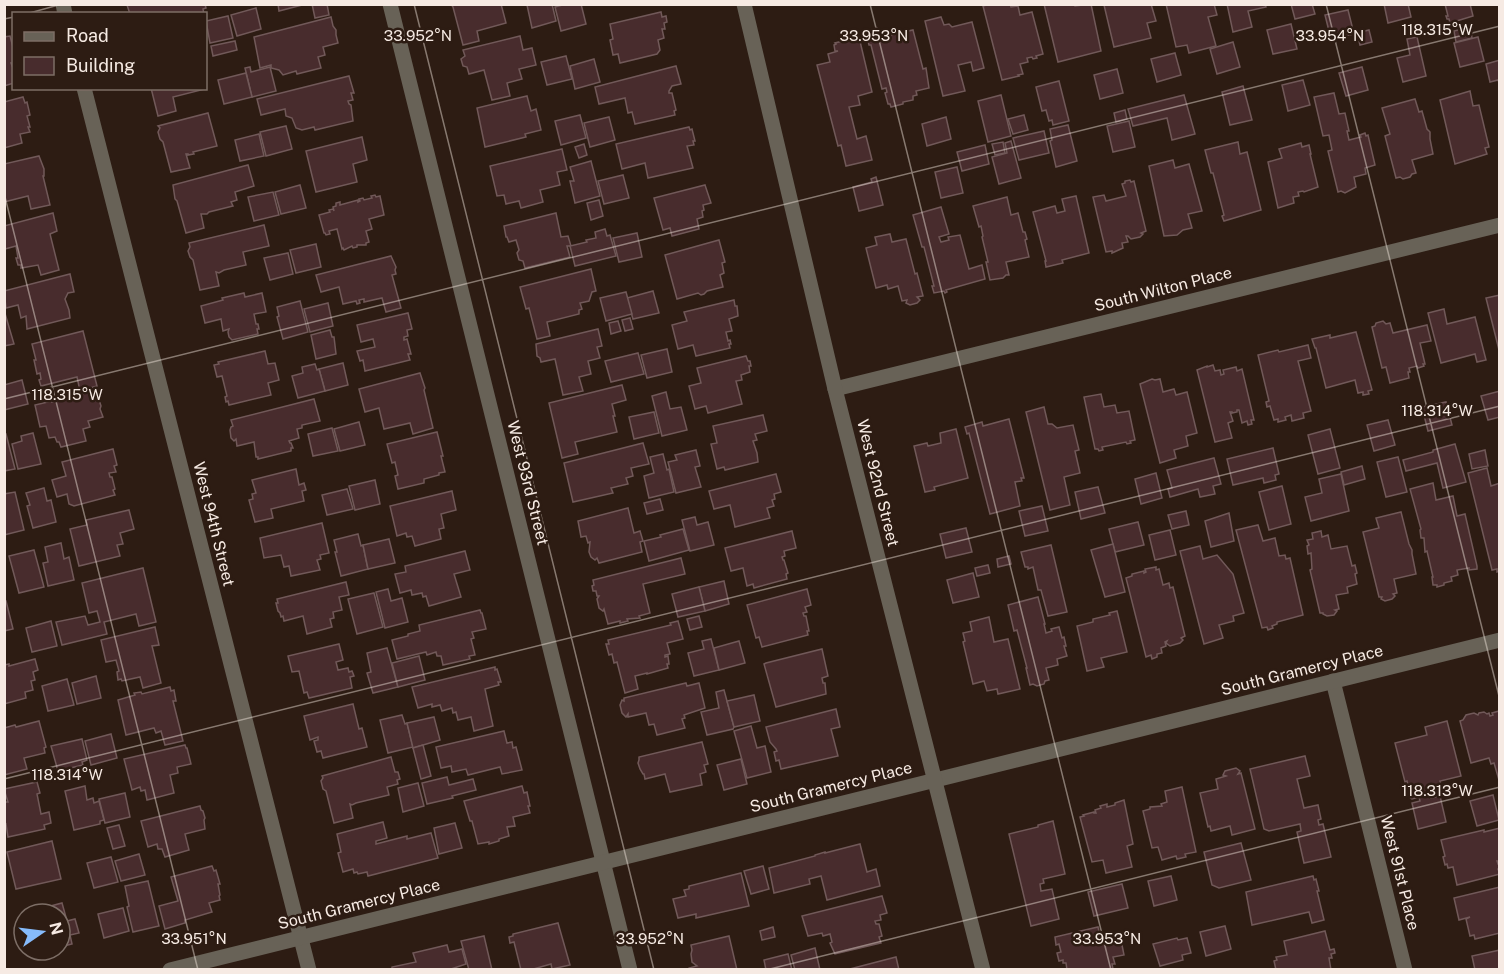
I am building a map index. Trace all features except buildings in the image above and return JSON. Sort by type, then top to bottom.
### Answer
[{"type":"street","name":"West 93rd Street","points":[[390,4],[630,969]]},
{"type":"street","name":"West 92nd Street","points":[[744,4],[835,389],[983,969]]},
{"type":"street","name":"West 94th Street","points":[[85,90],[309,969]]},
{"type":"street","name":"South Wilton Place","points":[[835,389],[1500,225]]},
{"type":"street","name":"South Gramercy Place","points":[[170,969],[1500,640]]},
{"type":"street","name":"West 91st Place","points":[[1333,681],[1405,969]]}]
